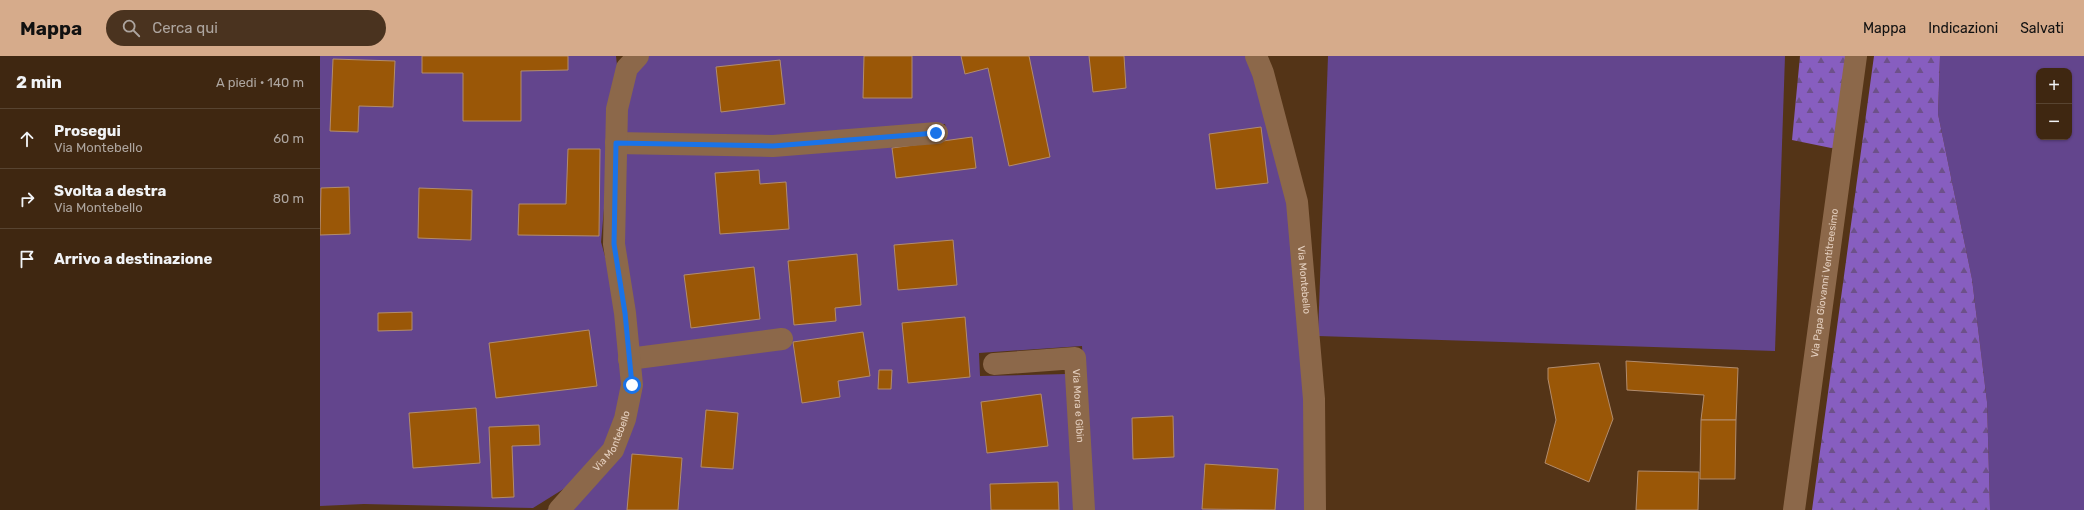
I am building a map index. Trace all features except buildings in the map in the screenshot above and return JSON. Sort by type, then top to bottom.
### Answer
[{"type":"street","name":"Via Montebello","points":[[1256,56],[1263,73],[1297,202],[1314,399],[1315,510]]},
{"type":"street","name":"Via Papa Giovanni Ventitreesimo","points":[[1794,510],[1856,56]]},
{"type":"street","name":"Via Montebello","points":[[559,510],[613,450],[625,419],[632,385],[625,313],[614,244],[617,109],[630,60]]},
{"type":"street","points":[[616,143],[773,146],[936,133]]},
{"type":"street","points":[[629,359],[782,340]]},
{"type":"street","name":"Via Mora e Gibin","points":[[994,364],[1075,358],[1084,510]]},
{"type":"shaded area","points":[[320,56],[616,56],[618,75],[601,242],[621,313],[622,428],[578,480],[533,508],[364,504],[320,506]]},
{"type":"shaded area","points":[[640,56],[1252,56],[1257,67],[1282,162],[1294,228],[1308,380],[1310,510],[1091,510],[1082,346],[979,353],[980,376],[1067,374],[1075,510],[547,510],[570,494],[602,467],[621,446],[629,434],[635,400],[635,364],[783,343],[782,336],[634,354],[624,287],[607,233],[618,144],[742,150],[848,147],[947,134],[945,124],[827,139],[618,136],[617,113],[632,70]]},
{"type":"shaded area","points":[[1328,56],[1785,56],[1775,351],[1318,336]]},
{"type":"shaded area","points":[[1940,56],[2084,56],[2084,510],[1990,510],[1987,402],[1972,279],[1938,114]]},
{"type":"green space","points":[[1800,56],[1852,56],[1841,150],[1792,140]]},
{"type":"green space","points":[[1874,56],[1940,56],[1938,114],[1972,279],[1987,402],[1990,510],[1812,510]]},
{"type":"route","points":[[632,385],[625,313],[614,244],[616,143],[773,146],[936,133]]}]
